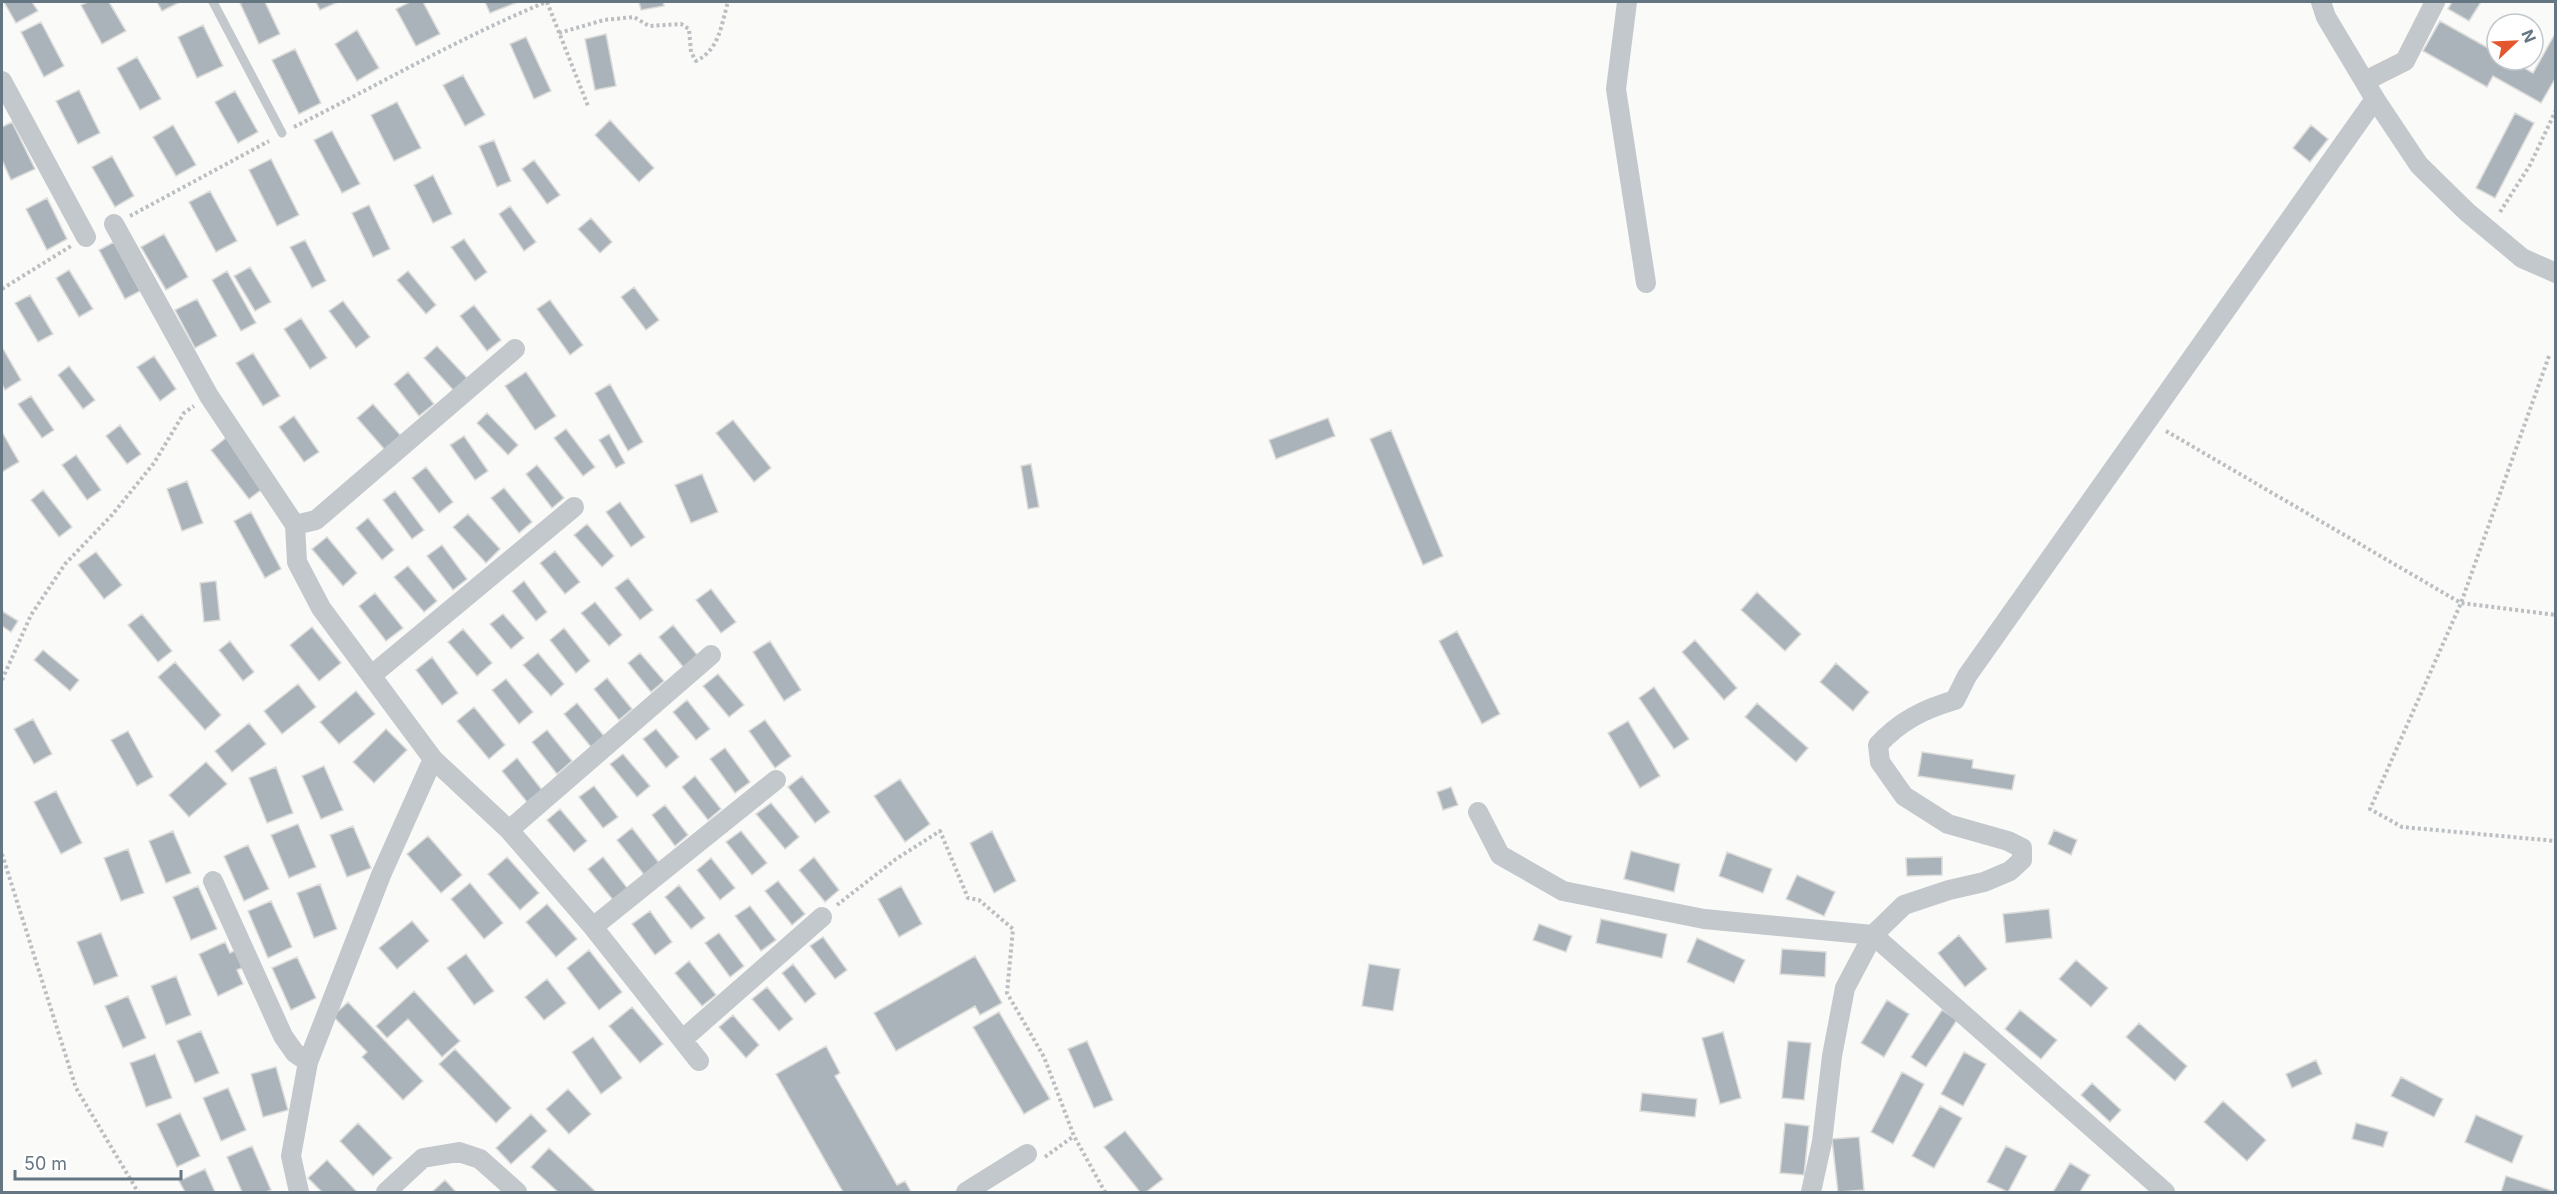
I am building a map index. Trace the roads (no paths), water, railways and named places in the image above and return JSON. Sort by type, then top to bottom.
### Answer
[{"type":"street","points":[[1627,2],[1616,89],[1646,283]]},
{"type":"street","points":[[2321,2],[2326,16],[2375,99],[2420,165],[2488,231],[2522,258],[2556,273]]},
{"type":"street","points":[[2365,81],[2405,61],[2435,2]]},
{"type":"street","points":[[2,81],[86,237]]},
{"type":"street","points":[[1811,1192],[1822,1142],[1832,1056],[1845,988],[1873,935],[1905,905],[2010,872],[2022,860],[2022,848],[2008,841],[1948,824],[1904,796],[1880,762],[1878,745],[1892,729],[1909,718],[1955,700],[1967,676],[2375,99]]},
{"type":"street","points":[[114,224],[209,396],[295,525],[297,562],[321,608],[433,759],[509,830],[593,927],[699,1061]]},
{"type":"street","points":[[295,525],[316,520],[515,349]]},
{"type":"street","points":[[372,675],[574,507]]},
{"type":"street","points":[[509,830],[711,655]]},
{"type":"street","points":[[299,1192],[291,1155],[308,1062],[381,875],[433,759]]},
{"type":"street","points":[[593,927],[776,780]]},
{"type":"street","points":[[1478,812],[1500,855],[1563,891],[1704,920],[1873,935],[2165,1192]]},
{"type":"street","points":[[213,881],[283,1036],[296,1053],[308,1062]]},
{"type":"street","points":[[682,1040],[822,917]]},
{"type":"street","points":[[386,1192],[423,1158],[459,1152],[480,1159],[518,1192]]},
{"type":"street","points":[[966,1192],[1027,1154]]},
{"type":"lane","points":[[213,2],[282,133]]}]
